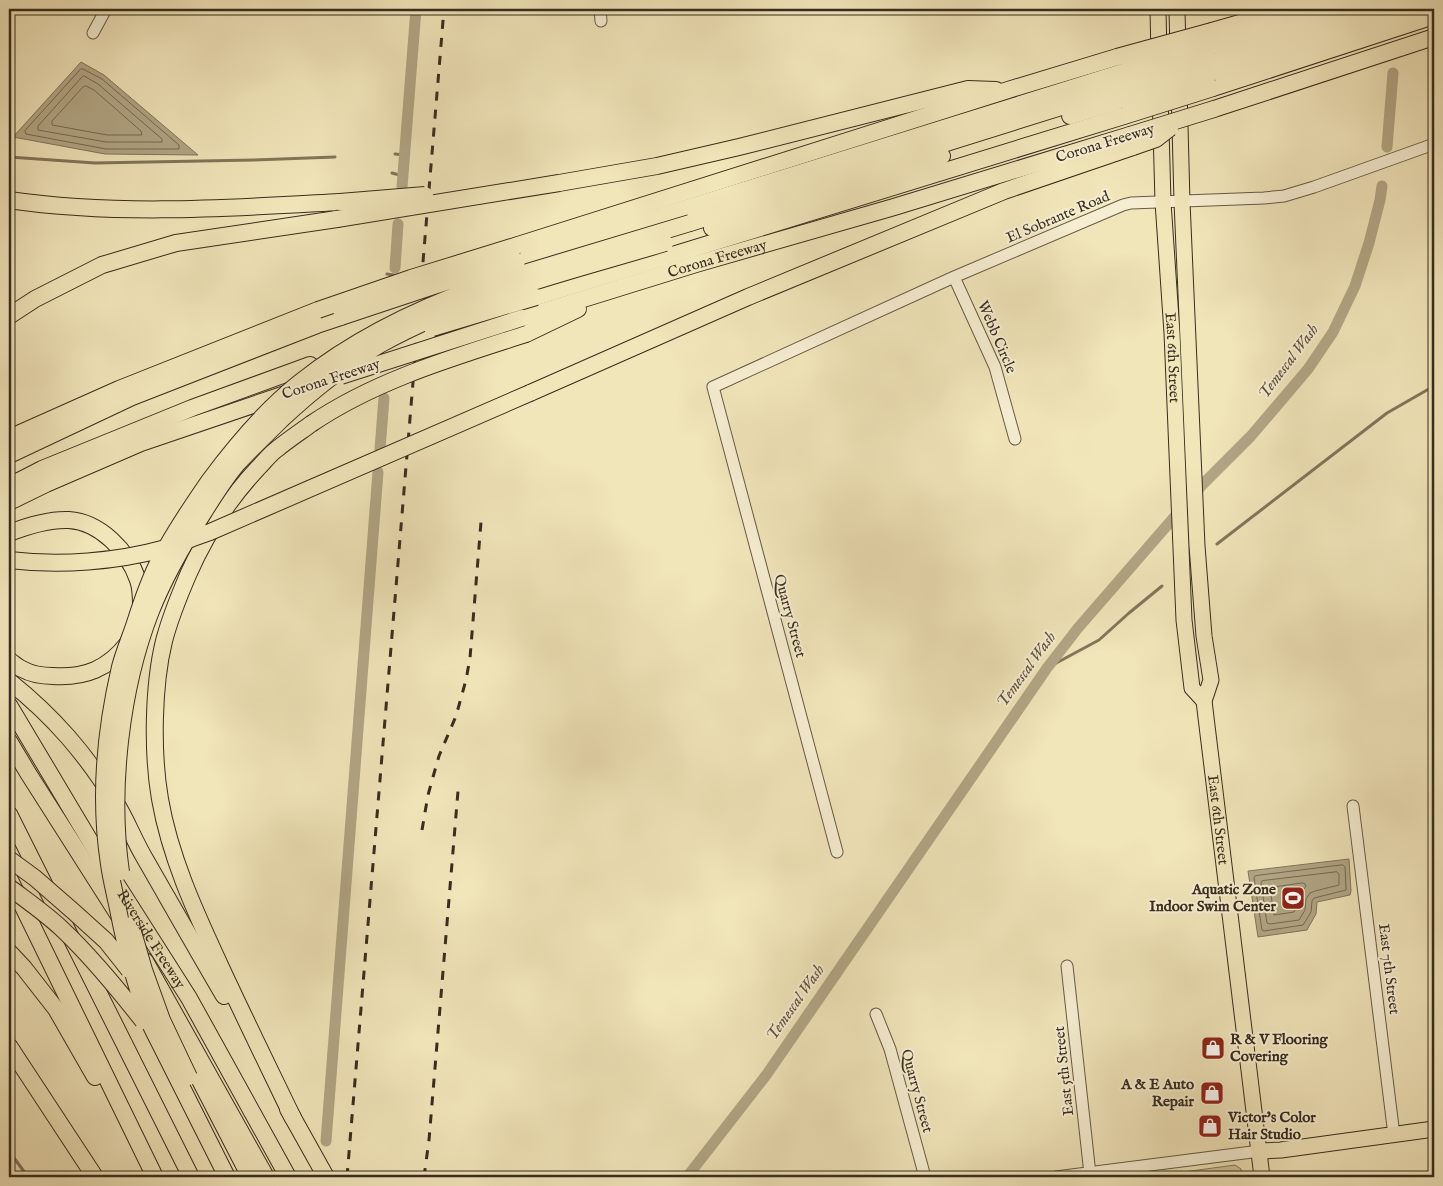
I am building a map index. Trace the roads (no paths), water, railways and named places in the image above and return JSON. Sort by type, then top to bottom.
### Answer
[{"type":"highway","points":[[1212,60],[1290,9]]},
{"type":"highway","points":[[9,486],[42,469],[192,408],[310,365],[536,297],[1121,87],[1212,60],[1336,9]]},
{"type":"highway","points":[[240,1177],[162,1020],[144,970],[128,917],[119,857],[118,773],[121,733],[142,636],[162,586],[196,524],[238,463],[306,397],[331,376],[406,331],[451,311],[487,297],[692,228],[1121,87],[1212,60],[1354,29],[1379,9]]},
{"type":"highway","points":[[9,438],[118,389],[318,310],[411,278],[517,253],[1121,87],[1212,60],[1429,14]]},
{"type":"highway","points":[[9,560],[75,562],[118,558],[166,548],[210,532],[748,297],[1004,191],[1132,141],[1156,139],[1180,120],[1433,38]]},
{"type":"highway","points":[[9,316],[35,299],[102,265],[176,244],[657,166],[968,89],[1008,90],[1121,87]]},
{"type":"highway","points":[[9,455],[132,397],[317,325],[479,271],[517,253],[1008,90]]},
{"type":"highway","name":"Corona Freeway","points":[[9,502],[140,443],[315,384],[524,326],[632,284],[706,261],[1132,141]]},
{"type":"highway","points":[[9,200],[30,204],[89,208],[170,210],[340,202],[559,183]]},
{"type":"highway","points":[[228,1177],[152,1028],[144,1007],[126,949],[109,864],[104,769],[114,693],[120,665],[145,591],[159,561],[184,517],[222,465],[258,422],[299,383],[372,333],[449,297],[482,286],[692,228]]},
{"type":"highway","points":[[293,1118],[233,993],[184,882],[171,842],[160,799],[156,764],[155,724],[158,677],[164,641],[178,598],[197,556],[222,513],[247,480],[275,450],[331,410],[377,387],[524,326]]},
{"type":"highway","points":[[9,533],[48,521],[70,520],[92,526],[119,548],[133,568],[141,592],[140,618],[130,640],[122,652],[100,668],[88,674],[74,676],[40,675],[22,669],[9,660]]},
{"type":"highway","points":[[9,680],[62,728],[90,763],[117,805],[141,851],[326,1177]]},
{"type":"highway","name":"Riverside Freeway","points":[[9,705],[105,866],[189,998],[288,1177]]},
{"type":"highway","points":[[9,741],[126,927],[266,1177]]},
{"type":"highway","points":[[9,814],[191,1177]]},
{"type":"highway","points":[[9,859],[34,878],[106,941],[148,992],[180,1043],[250,1177]]},
{"type":"highway","points":[[9,878],[155,1177]]},
{"type":"highway","points":[[9,887],[60,926],[87,953],[153,1032],[173,1062],[233,1177]]},
{"type":"highway","points":[[9,952],[56,1009],[151,1177]]},
{"type":"highway","points":[[9,1046],[95,1177]]},
{"type":"main road","name":"East 6th Street","points":[[1158,9],[1163,202],[1172,333],[1184,620],[1192,688],[1204,701]]},
{"type":"main road","name":"East 6th Street","points":[[1177,9],[1182,202],[1197,539],[1203,621],[1211,680],[1204,701],[1262,1177]]},
{"type":"main road","points":[[1260,1151],[1434,1129]]},
{"type":"street","points":[[92,33],[106,9]]},
{"type":"street","points":[[600,9],[601,21]]},
{"type":"street","name":"El Sobrante Road","points":[[713,387],[954,278],[1123,205],[1131,203],[1284,196],[1430,145]]},
{"type":"street","name":"Webb Circle","points":[[954,278],[996,367],[1015,439]]},
{"type":"street","name":"Quarry Street","points":[[713,387],[837,852]]},
{"type":"street","name":"East 7th Street","points":[[1353,806],[1394,1135]]},
{"type":"street","name":"East 5th Street","points":[[1067,966],[1090,1174]]},
{"type":"street","name":"Quarry Street","points":[[876,1014],[890,1049],[924,1177]]},
{"type":"street","points":[[1056,1177],[1260,1151]]},
{"type":"water","points":[[81,62],[104,75],[198,155],[105,154],[13,137]]},
{"type":"water","name":"Aquatic Zone Indoor Swim Center","points":[[1349,859],[1350,895],[1317,902],[1316,914],[1307,930],[1258,937],[1248,871]]},
{"type":"waterway","points":[[402,187],[416,9]]},
{"type":"waterway","name":"Temescal Wash","points":[[1387,147],[1393,73]]},
{"type":"waterway","points":[[395,154],[404,155]]},
{"type":"waterway","points":[[9,157],[95,163],[335,157]]},
{"type":"waterway","points":[[392,173],[403,176]]},
{"type":"waterway","name":"Temescal Wash","points":[[687,1177],[767,1074],[1047,668],[1078,628],[1203,484],[1251,436],[1308,369],[1333,332],[1355,286],[1369,243],[1382,186]]},
{"type":"waterway","points":[[395,268],[398,224]]},
{"type":"waterway","points":[[387,274],[394,275]]},
{"type":"waterway","points":[[1217,544],[1387,413],[1434,386]]},
{"type":"waterway","points":[[380,449],[384,398]]},
{"type":"waterway","points":[[326,1141],[378,472]]},
{"type":"waterway","points":[[1047,668],[1099,640],[1162,586]]},
{"type":"waterway","points":[[9,1151],[28,1177]]},
{"type":"railway","points":[[347,1177],[444,9]]},
{"type":"railway","points":[[422,830],[428,795],[439,756],[456,716],[466,680],[470,658],[481,522]]},
{"type":"railway","points":[[424,1177],[429,1140],[458,791]]},
{"type":"place","name":"Aquatic Zone Indoor Swim Center","points":[[1293,898]]},
{"type":"place","name":"R & V Flooring Covering","points":[[1213,1048]]},
{"type":"place","name":"A & E Auto Repair","points":[[1212,1093]]},
{"type":"place","name":"Victor's Color Hair Studio","points":[[1210,1126]]}]
